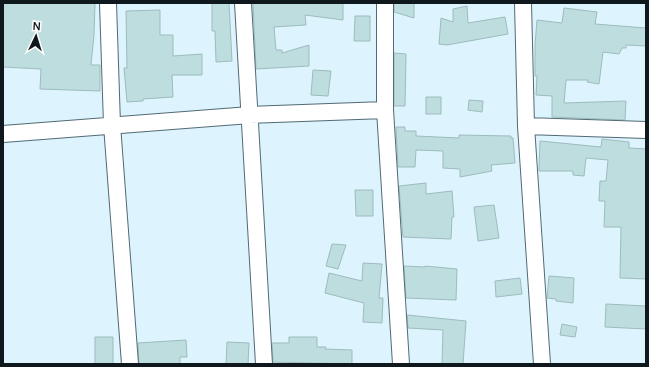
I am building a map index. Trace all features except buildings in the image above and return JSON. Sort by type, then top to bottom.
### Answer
[{"type":"street","points":[[108,3],[112,125],[130,364]]},
{"type":"street","points":[[243,3],[264,364]]},
{"type":"street","points":[[386,3],[385,110],[401,364]]},
{"type":"street","points":[[523,3],[526,126],[542,364]]},
{"type":"street","points":[[3,134],[250,115],[385,110]]},
{"type":"street","points":[[526,126],[646,130]]}]
